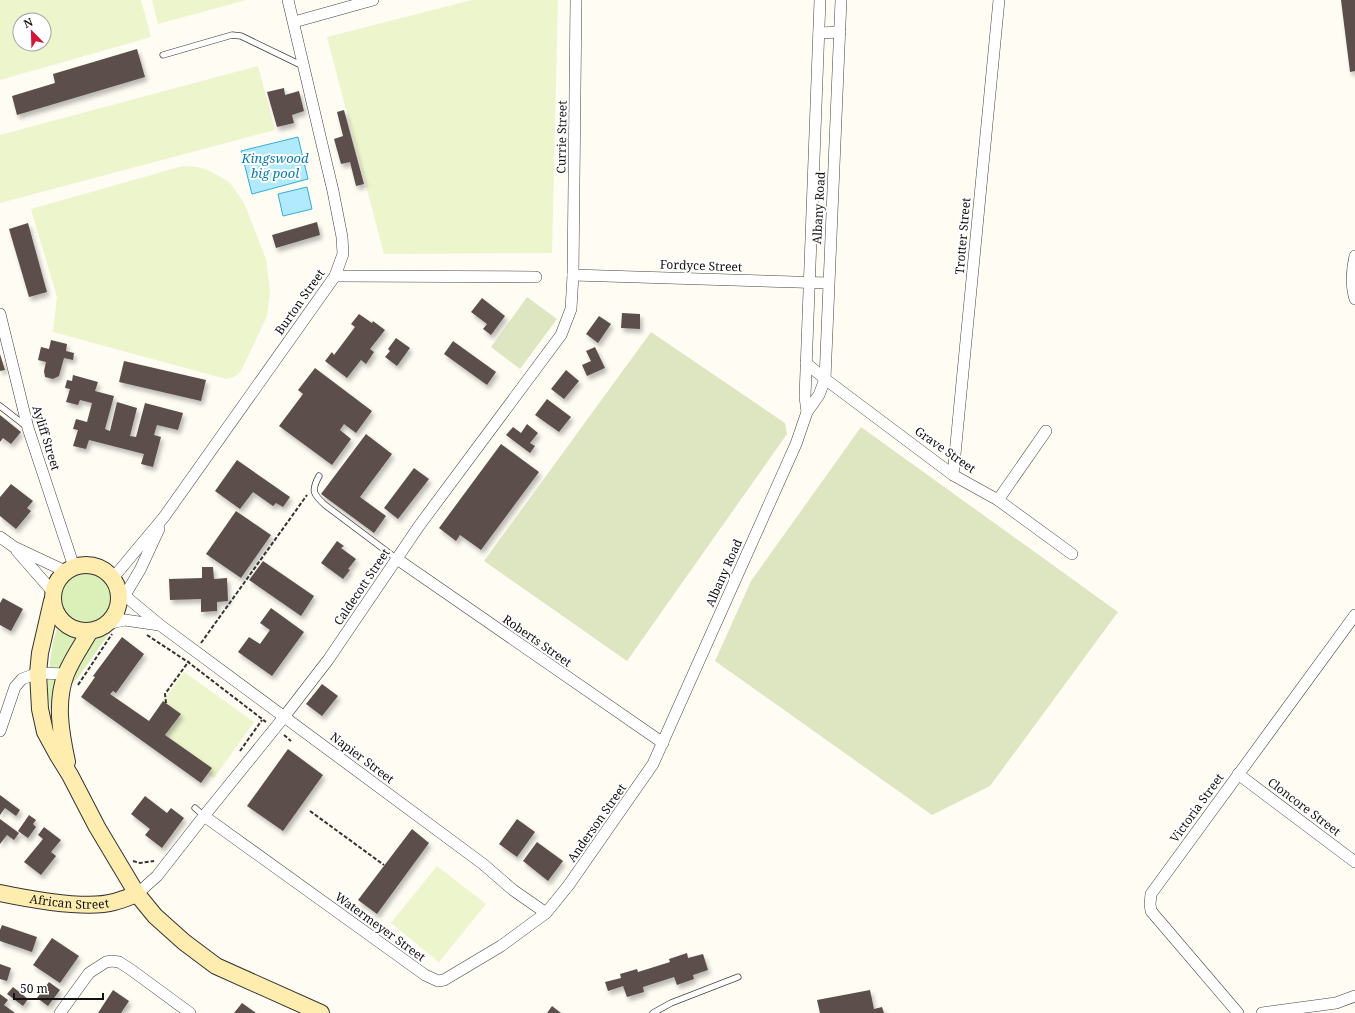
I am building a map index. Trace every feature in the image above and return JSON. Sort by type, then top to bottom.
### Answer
[{"type":"street","name":"Burton Street","points":[[119,588],[164,518],[335,276],[343,254],[342,237],[333,191],[288,0]]},
{"type":"street","points":[[294,22],[373,0]]},
{"type":"street","name":"Currie Street","points":[[574,275],[576,0]]},
{"type":"street","name":"Albany Road","points":[[807,412],[805,397],[806,363],[820,0]]},
{"type":"street","name":"Albany Road","points":[[663,743],[796,444],[807,412],[819,395],[825,379],[841,0]]},
{"type":"street","name":"Trotter Street","points":[[954,475],[999,0]]},
{"type":"street","points":[[819,33],[840,32]]},
{"type":"street","points":[[1355,256],[1353,264],[1353,294],[1355,299]]},
{"type":"street","name":"Fordyce Street","points":[[574,275],[828,283]]},
{"type":"street","name":"Caldecott Street","points":[[137,894],[157,876],[328,660],[418,526],[561,336],[571,309],[574,275]]},
{"type":"street","points":[[335,276],[536,278]]},
{"type":"street","name":"Ayliff Street","points":[[0,314],[28,428],[70,569]]},
{"type":"street","name":"Grave Street","points":[[806,363],[825,379],[954,475],[998,500],[1072,554]]},
{"type":"street","points":[[998,500],[1046,431]]},
{"type":"street","name":"Burton Street","points":[[119,588],[140,570],[164,518]]},
{"type":"street","points":[[0,537],[14,547],[70,569]]},
{"type":"street","points":[[14,547],[52,597],[55,612],[60,620],[70,628],[79,631],[110,629],[119,602],[119,588],[105,571],[94,566],[86,565],[70,569],[57,580],[52,597],[40,653],[38,673],[40,709],[46,732],[57,754],[70,775],[97,827],[137,894],[155,916],[184,942],[216,966],[321,1013]]},
{"type":"street","name":"Roberts Street","points":[[397,559],[663,743]]},
{"type":"street","name":"Napier Street","points":[[119,588],[160,626],[284,716],[483,864],[513,890],[546,913]]},
{"type":"street","name":"Victoria Street","points":[[1238,1013],[1151,912],[1151,894],[1355,615]]},
{"type":"street","name":"Napier Street","points":[[110,629],[125,620],[160,626]]},
{"type":"street","points":[[70,775],[61,736],[60,712],[62,691],[66,674],[90,631]]},
{"type":"street","points":[[0,732],[2,717],[15,687],[22,679],[38,673],[66,674]]},
{"type":"street","name":"Anderson Street","points":[[546,913],[568,886],[649,771],[663,743]]},
{"type":"street","name":"Cloncore Street","points":[[1238,774],[1355,862]]},
{"type":"street","name":"Watermeyer Street","points":[[204,816],[425,975],[438,981],[444,980],[501,946],[546,913]]},
{"type":"street","name":"African Street","points":[[0,893],[61,903],[93,905],[113,903],[137,894]]},
{"type":"street","points":[[60,1013],[89,973],[106,962],[112,961],[119,962],[190,1013]]},
{"type":"street","points":[[1262,1013],[1336,1003],[1355,996]]},
{"type":"lane","points":[[163,55],[232,35],[241,36],[304,67]]},
{"type":"lane","points":[[0,406],[28,428]]},
{"type":"lane","points":[[318,476],[314,486],[316,496],[325,505],[397,559]]},
{"type":"lane","points":[[195,808],[204,816]]},
{"type":"lane","points":[[653,1013],[671,1003],[738,977]]},
{"type":"path","points":[[166,703],[165,694],[314,486]]},
{"type":"path","points":[[78,686],[110,629]]},
{"type":"path","points":[[142,632],[188,662],[262,720],[239,752]]},
{"type":"path","points":[[310,811],[384,865]]},
{"type":"path","points":[[128,858],[140,863],[155,861]]},
{"type":"green space","points":[[0,0],[141,0],[151,37],[0,80]]},
{"type":"green space","points":[[152,0],[246,0],[158,24]]},
{"type":"green space","points":[[472,0],[558,0],[552,253],[384,254],[327,37]]},
{"type":"green space","points":[[258,66],[275,130],[0,203],[0,135]]},
{"type":"green space","points":[[183,166],[198,167],[221,177],[230,183],[244,203],[266,259],[270,292],[267,316],[241,371],[234,377],[226,379],[53,332],[57,297],[31,209]]},
{"type":"green space","points":[[527,297],[557,319],[520,369],[491,347]]},
{"type":"green space","points":[[651,332],[785,423],[787,434],[627,661],[484,561]]},
{"type":"green space","points":[[861,427],[1118,612],[990,786],[932,815],[715,661],[751,581]]},
{"type":"green space","points":[[80,572],[90,572],[104,579],[111,593],[111,603],[104,617],[90,624],[80,624],[70,620],[63,613],[59,603],[59,593],[63,583],[70,576]]},
{"type":"green space","points":[[57,629],[80,640],[60,669],[49,670],[53,641]]},
{"type":"green space","points":[[110,632],[77,679],[70,686],[71,680],[90,643]]},
{"type":"green space","points":[[184,672],[254,722],[214,778],[208,774],[212,768],[165,735],[181,714],[163,701]]},
{"type":"green space","points":[[48,680],[56,680],[51,711],[48,696]]},
{"type":"green space","points":[[437,866],[486,904],[439,962],[391,923]]},
{"type":"water","name":"Kingswood big pool","points":[[298,137],[308,179],[252,194],[241,151]]},
{"type":"water","points":[[307,187],[312,209],[283,216],[278,194]]},
{"type":"building","points":[[1341,0],[1355,0],[1355,71],[1350,72]]},
{"type":"building","points":[[137,49],[145,77],[17,115],[12,96],[55,83],[53,74]]},
{"type":"building","points":[[284,88],[285,95],[299,91],[304,111],[292,115],[294,123],[277,127],[267,92]]},
{"type":"building","points":[[344,110],[364,184],[356,186],[350,162],[341,164],[334,139],[343,136],[337,112]]},
{"type":"building","points":[[317,222],[320,235],[276,248],[272,235]]},
{"type":"building","points":[[28,223],[47,292],[29,297],[9,229]]},
{"type":"building","points":[[482,298],[505,316],[491,335],[483,329],[487,324],[471,312]]},
{"type":"building","points":[[622,313],[640,314],[640,329],[621,328]]},
{"type":"building","points":[[359,314],[372,323],[373,321],[385,330],[370,349],[374,352],[366,364],[361,360],[347,378],[325,361],[332,352],[334,355],[355,327],[351,324]]},
{"type":"building","points":[[599,316],[611,324],[598,343],[586,334]]},
{"type":"building","points":[[396,338],[410,348],[397,366],[385,357],[390,351],[388,349]]},
{"type":"building","points":[[51,340],[67,344],[66,351],[74,353],[73,360],[64,358],[59,376],[53,379],[45,377],[44,371],[46,362],[38,360],[41,347],[49,349]]},
{"type":"building","points":[[453,341],[496,372],[487,385],[444,354]]},
{"type":"building","points":[[595,347],[605,368],[587,376],[582,365],[591,361],[586,351]]},
{"type":"building","points":[[0,354],[5,370],[0,371]]},
{"type":"building","points":[[124,361],[206,380],[201,401],[119,382]]},
{"type":"building","points":[[315,368],[372,411],[356,433],[344,424],[340,430],[351,439],[332,465],[279,426],[303,394],[298,390]]},
{"type":"building","points":[[566,370],[579,381],[564,399],[551,389]]},
{"type":"building","points":[[73,375],[98,382],[95,391],[114,396],[105,429],[110,431],[117,402],[137,408],[130,436],[136,437],[145,403],[183,413],[178,430],[157,425],[154,435],[161,437],[153,467],[141,464],[144,454],[89,440],[86,449],[73,446],[78,430],[73,429],[76,419],[87,422],[92,403],[80,400],[78,405],[66,402],[70,389],[65,388],[67,380],[72,381]]},
{"type":"building","points":[[547,399],[571,417],[559,432],[535,415]]},
{"type":"building","points":[[0,415],[21,432],[11,444],[3,438],[0,442]]},
{"type":"building","points":[[527,424],[538,433],[530,443],[535,446],[530,453],[506,435],[513,427],[521,433]]},
{"type":"building","points":[[366,434],[392,454],[360,497],[386,516],[374,533],[321,494]]},
{"type":"building","points":[[501,444],[539,472],[481,550],[460,535],[456,541],[439,528]]},
{"type":"building","points":[[237,460],[290,497],[283,507],[276,503],[273,506],[253,492],[240,509],[215,491]]},
{"type":"building","points":[[414,468],[429,479],[398,519],[384,508]]},
{"type":"building","points":[[11,484],[33,501],[27,508],[31,511],[16,529],[0,516],[0,497]]},
{"type":"building","points":[[236,511],[271,535],[241,578],[206,554]]},
{"type":"building","points":[[337,541],[344,546],[341,548],[356,559],[348,569],[350,570],[343,579],[321,563]]},
{"type":"building","points":[[263,561],[314,596],[301,616],[249,580]]},
{"type":"building","points":[[202,567],[213,567],[214,579],[227,578],[228,601],[217,602],[217,611],[201,612],[201,599],[170,600],[169,579],[202,578]]},
{"type":"building","points":[[3,598],[23,609],[11,631],[0,625],[0,603]]},
{"type":"building","points":[[271,608],[304,632],[272,676],[238,652],[249,637],[260,644],[270,630],[260,623]]},
{"type":"building","points":[[122,637],[144,654],[116,693],[113,691],[110,694],[149,721],[163,701],[181,714],[165,735],[212,768],[201,783],[81,697],[95,677],[93,676]]},
{"type":"building","points":[[322,684],[338,696],[322,716],[306,704]]},
{"type":"building","points":[[288,749],[323,775],[283,831],[247,806]]},
{"type":"building","points":[[0,795],[20,810],[16,816],[5,808],[0,815]]},
{"type":"building","points":[[145,796],[167,813],[171,808],[184,818],[162,848],[145,835],[150,829],[131,814]]},
{"type":"building","points":[[29,815],[36,820],[33,824],[36,827],[28,838],[18,831]]},
{"type":"building","points":[[0,819],[19,833],[14,840],[7,835],[0,844]]},
{"type":"building","points":[[517,819],[535,832],[517,857],[499,844]]},
{"type":"building","points":[[44,827],[61,840],[51,852],[56,856],[41,875],[24,862],[43,839],[38,835]]},
{"type":"building","points":[[412,829],[429,843],[377,914],[358,900]]},
{"type":"building","points":[[537,842],[563,861],[548,881],[523,861]]},
{"type":"building","points":[[2,925],[37,937],[32,952],[0,941],[0,930]]},
{"type":"building","points":[[52,938],[79,956],[60,983],[33,965]]},
{"type":"building","points":[[687,953],[688,958],[703,954],[708,970],[693,975],[694,979],[677,985],[674,977],[643,987],[644,992],[627,997],[623,986],[608,991],[605,982],[621,978],[620,974],[637,969],[638,972],[670,962],[669,959]]},
{"type":"building","points":[[0,964],[11,968],[7,981],[0,979]]},
{"type":"building","points":[[49,982],[60,990],[48,1006],[37,998]]},
{"type":"building","points":[[13,987],[28,999],[23,1006],[7,994]]},
{"type":"building","points":[[113,990],[129,1001],[121,1013],[98,1013]]},
{"type":"building","points":[[870,990],[874,1009],[882,1007],[884,1013],[820,1013],[817,1000]]},
{"type":"building","points":[[0,994],[8,1000],[4,1005],[15,1013],[0,1013]]},
{"type":"building","points":[[242,1003],[256,1013],[234,1013]]},
{"type":"building","points":[[552,1006],[561,1013],[547,1013]]}]
